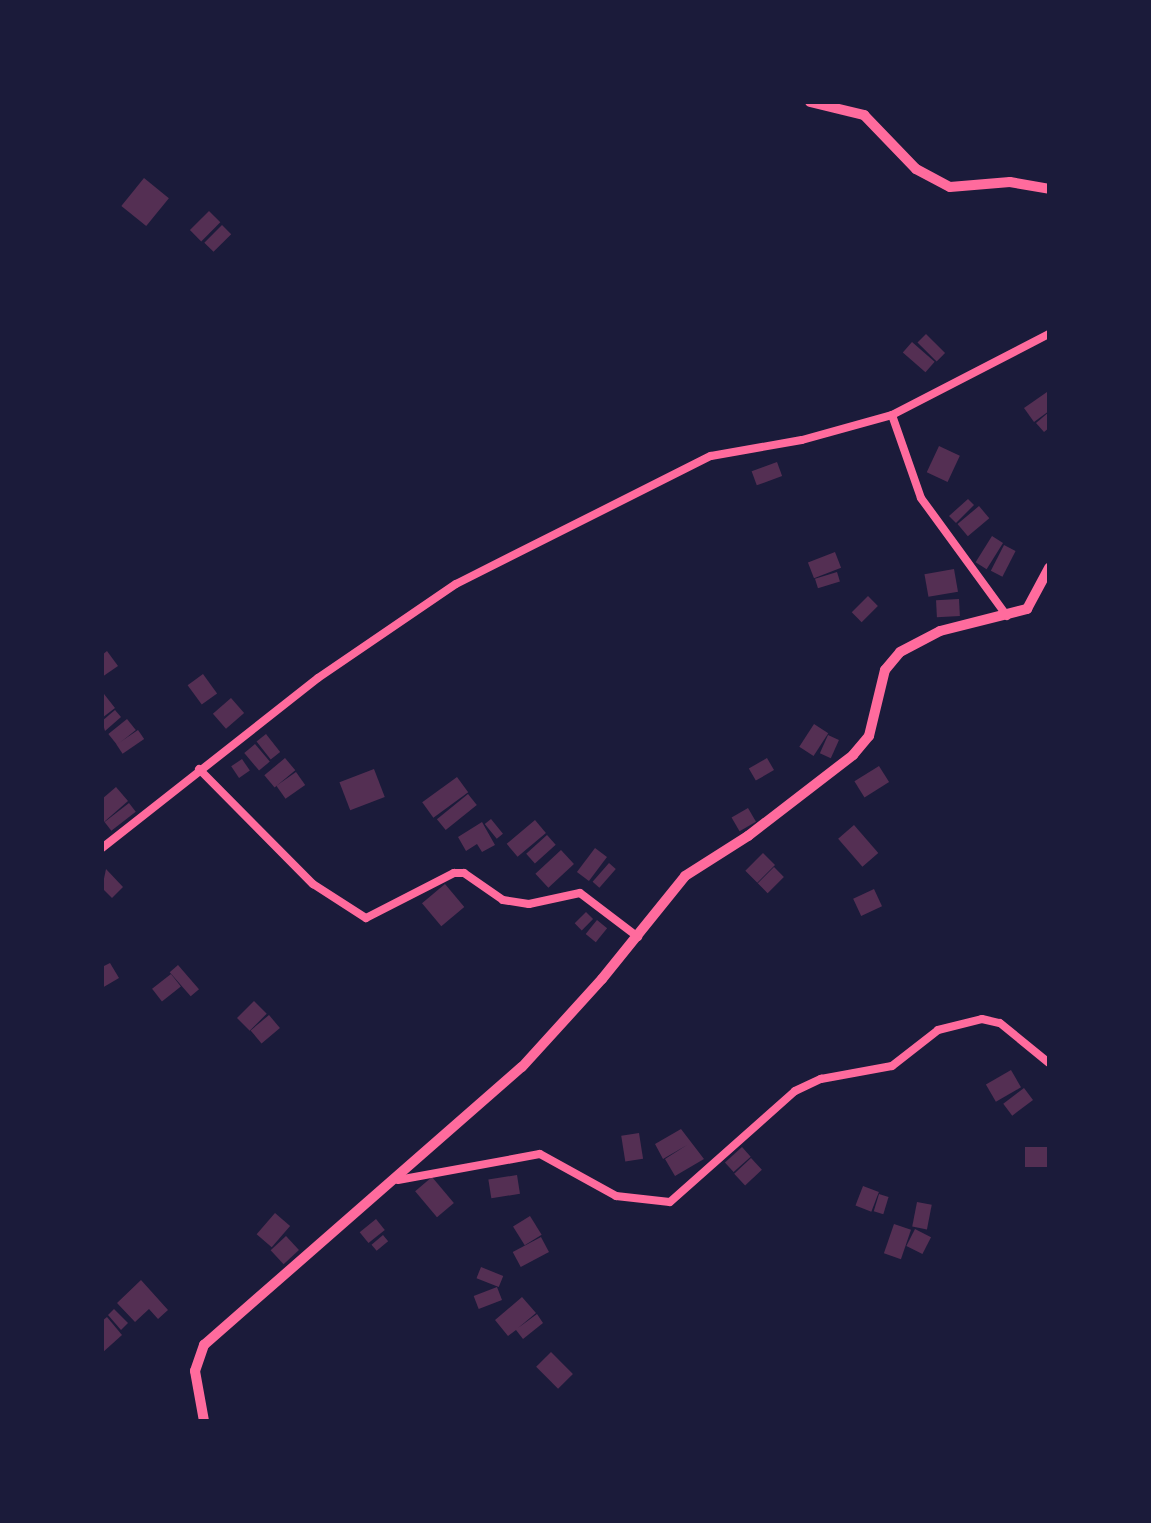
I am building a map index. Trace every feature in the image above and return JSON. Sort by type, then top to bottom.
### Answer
[{"type":"street","points":[[810,102],[864,115],[916,169],[950,187],[1010,182],[1049,189]]},
{"type":"street","points":[[102,848],[318,678],[456,584],[666,475],[711,456],[802,440],[892,415],[1049,334]]},
{"type":"street","points":[[892,415],[921,498],[1008,617]]},
{"type":"street","points":[[204,1421],[195,1371],[204,1345],[398,1180],[522,1067],[638,937],[685,876],[748,836],[853,755],[869,736],[885,670],[900,652],[940,631],[1008,617],[1027,609],[1049,568]]},
{"type":"street","points":[[199,769],[313,884],[366,918],[383,914],[454,873],[464,873],[503,900],[529,904],[580,893],[638,937]]},
{"type":"street","points":[[398,1180],[540,1154],[616,1196],[670,1202],[795,1091],[821,1079],[892,1066],[938,1030],[982,1019],[1000,1023],[1049,1063]]},
{"type":"building","points":[[144,178],[169,198],[146,226],[121,206]]},
{"type":"building","points":[[209,211],[220,222],[201,241],[190,230]]},
{"type":"building","points":[[222,225],[231,234],[214,252],[204,243]]},
{"type":"building","points":[[926,334],[945,353],[937,362],[918,342]]},
{"type":"building","points":[[912,342],[935,362],[925,372],[903,353]]},
{"type":"building","points":[[1047,392],[1049,411],[1034,422],[1024,408]]},
{"type":"building","points":[[1049,412],[1049,428],[1044,432],[1036,423]]},
{"type":"building","points":[[939,446],[960,456],[948,482],[927,472]]},
{"type":"building","points":[[777,462],[782,476],[757,485],[752,471]]},
{"type":"building","points":[[968,499],[974,505],[956,523],[949,516]]},
{"type":"building","points":[[979,506],[989,518],[968,536],[958,524]]},
{"type":"building","points":[[992,536],[1003,543],[987,569],[976,562]]},
{"type":"building","points":[[1004,545],[1016,551],[1002,577],[991,571]]},
{"type":"building","points":[[835,552],[841,568],[814,578],[808,562]]},
{"type":"building","points":[[954,569],[958,592],[928,597],[924,574]]},
{"type":"building","points":[[837,572],[840,582],[818,588],[815,579]]},
{"type":"building","points":[[868,596],[878,606],[862,622],[852,612]]},
{"type":"building","points":[[959,599],[960,616],[937,617],[936,600]]},
{"type":"building","points":[[107,651],[118,666],[102,677],[102,655]]},
{"type":"building","points":[[203,674],[217,693],[202,705],[188,685]]},
{"type":"building","points":[[102,695],[115,708],[102,718]]},
{"type":"building","points":[[231,698],[244,713],[226,729],[213,714]]},
{"type":"building","points":[[115,710],[121,717],[105,731],[102,721]]},
{"type":"building","points":[[127,719],[136,730],[117,745],[108,734]]},
{"type":"building","points":[[814,724],[828,733],[814,756],[799,747]]},
{"type":"building","points":[[138,730],[144,739],[123,754],[116,745]]},
{"type":"building","points":[[266,734],[280,752],[271,760],[257,741]]},
{"type":"building","points":[[828,735],[839,740],[831,758],[820,753]]},
{"type":"building","points":[[255,744],[270,762],[259,771],[244,753]]},
{"type":"building","points":[[285,758],[295,770],[275,788],[264,775]]},
{"type":"building","points":[[767,758],[774,770],[756,781],[749,768]]},
{"type":"building","points":[[242,759],[250,771],[239,778],[231,766]]},
{"type":"building","points":[[879,766],[889,782],[864,797],[854,781]]},
{"type":"building","points":[[374,769],[385,797],[350,810],[339,782]]},
{"type":"building","points":[[296,772],[305,785],[286,799],[276,786]]},
{"type":"building","points":[[457,777],[468,792],[433,818],[422,802]]},
{"type":"building","points":[[116,787],[128,801],[104,822],[102,799]]},
{"type":"building","points":[[468,794],[477,805],[446,830],[437,819]]},
{"type":"building","points":[[129,803],[136,812],[111,831],[105,822]]},
{"type":"building","points":[[748,808],[756,822],[740,831],[732,817]]},
{"type":"building","points":[[491,819],[503,834],[497,839],[485,824]]},
{"type":"building","points":[[535,820],[546,833],[518,857],[507,844]]},
{"type":"building","points":[[482,822],[495,845],[482,852],[477,844],[466,851],[458,837]]},
{"type":"building","points":[[854,825],[878,853],[862,867],[838,839]]},
{"type":"building","points":[[547,835],[556,845],[535,863],[526,854]]},
{"type":"building","points":[[595,848],[607,857],[589,881],[577,872]]},
{"type":"building","points":[[561,850],[574,864],[548,888],[535,874]]},
{"type":"building","points":[[763,853],[775,865],[757,883],[745,871]]},
{"type":"building","points":[[609,863],[616,869],[599,888],[593,882]]},
{"type":"building","points":[[774,867],[784,877],[768,893],[758,883]]},
{"type":"building","points":[[106,869],[123,887],[112,898],[102,888]]},
{"type":"building","points":[[445,884],[464,907],[441,926],[422,903]]},
{"type":"building","points":[[874,889],[882,906],[861,916],[853,899]]},
{"type":"building","points":[[586,912],[593,919],[582,930],[575,923]]},
{"type":"building","points":[[597,920],[607,928],[596,942],[586,934]]},
{"type":"building","points":[[110,963],[119,978],[102,988],[102,967]]},
{"type":"building","points":[[178,965],[199,989],[191,996],[170,972]]},
{"type":"building","points":[[171,974],[181,987],[162,1001],[152,989]]},
{"type":"building","points":[[254,1001],[267,1014],[250,1031],[237,1018]]},
{"type":"building","points":[[269,1015],[280,1028],[262,1043],[251,1030]]},
{"type":"building","points":[[1011,1070],[1021,1087],[996,1102],[986,1084]]},
{"type":"building","points":[[1024,1088],[1033,1100],[1012,1116],[1003,1104]]},
{"type":"building","points":[[681,1129],[704,1159],[675,1176],[665,1159],[687,1145],[663,1159],[655,1144]]},
{"type":"building","points":[[639,1133],[643,1159],[625,1161],[621,1136]]},
{"type":"building","points":[[742,1147],[751,1157],[734,1172],[725,1162]]},
{"type":"building","points":[[1025,1147],[1049,1147],[1049,1167],[1025,1167]]},
{"type":"building","points":[[751,1158],[762,1170],[745,1185],[734,1174]]},
{"type":"building","points":[[517,1175],[520,1194],[491,1198],[488,1180]]},
{"type":"building","points":[[432,1177],[454,1203],[437,1217],[415,1191]]},
{"type":"building","points":[[863,1186],[879,1192],[871,1212],[855,1206]]},
{"type":"building","points":[[879,1194],[889,1197],[883,1214],[874,1211]]},
{"type":"building","points":[[917,1202],[932,1205],[927,1229],[912,1227]]},
{"type":"building","points":[[275,1213],[290,1226],[272,1247],[257,1234]]},
{"type":"building","points":[[530,1216],[542,1235],[525,1245],[513,1227]]},
{"type":"building","points":[[376,1219],[385,1230],[368,1243],[360,1232]]},
{"type":"building","points":[[894,1224],[911,1230],[901,1259],[884,1253]]},
{"type":"building","points":[[915,1229],[931,1237],[922,1254],[906,1246]]},
{"type":"building","points":[[383,1235],[388,1241],[377,1251],[372,1245]]},
{"type":"building","points":[[286,1236],[299,1250],[284,1264],[271,1250]]},
{"type":"building","points":[[541,1237],[549,1252],[521,1267],[513,1252]]},
{"type":"building","points":[[481,1267],[503,1276],[499,1287],[477,1278]]},
{"type":"building","points":[[141,1280],[168,1310],[158,1319],[149,1309],[135,1322],[117,1303]]},
{"type":"building","points":[[497,1287],[502,1300],[479,1309],[474,1296]]},
{"type":"building","points":[[522,1297],[536,1313],[518,1328],[537,1314],[543,1323],[523,1339],[516,1330],[508,1336],[495,1320]]},
{"type":"building","points":[[114,1309],[128,1323],[121,1330],[108,1315]]},
{"type":"building","points":[[107,1317],[122,1335],[102,1353],[102,1321]]},
{"type":"building","points":[[551,1352],[573,1374],[558,1389],[536,1367]]}]
